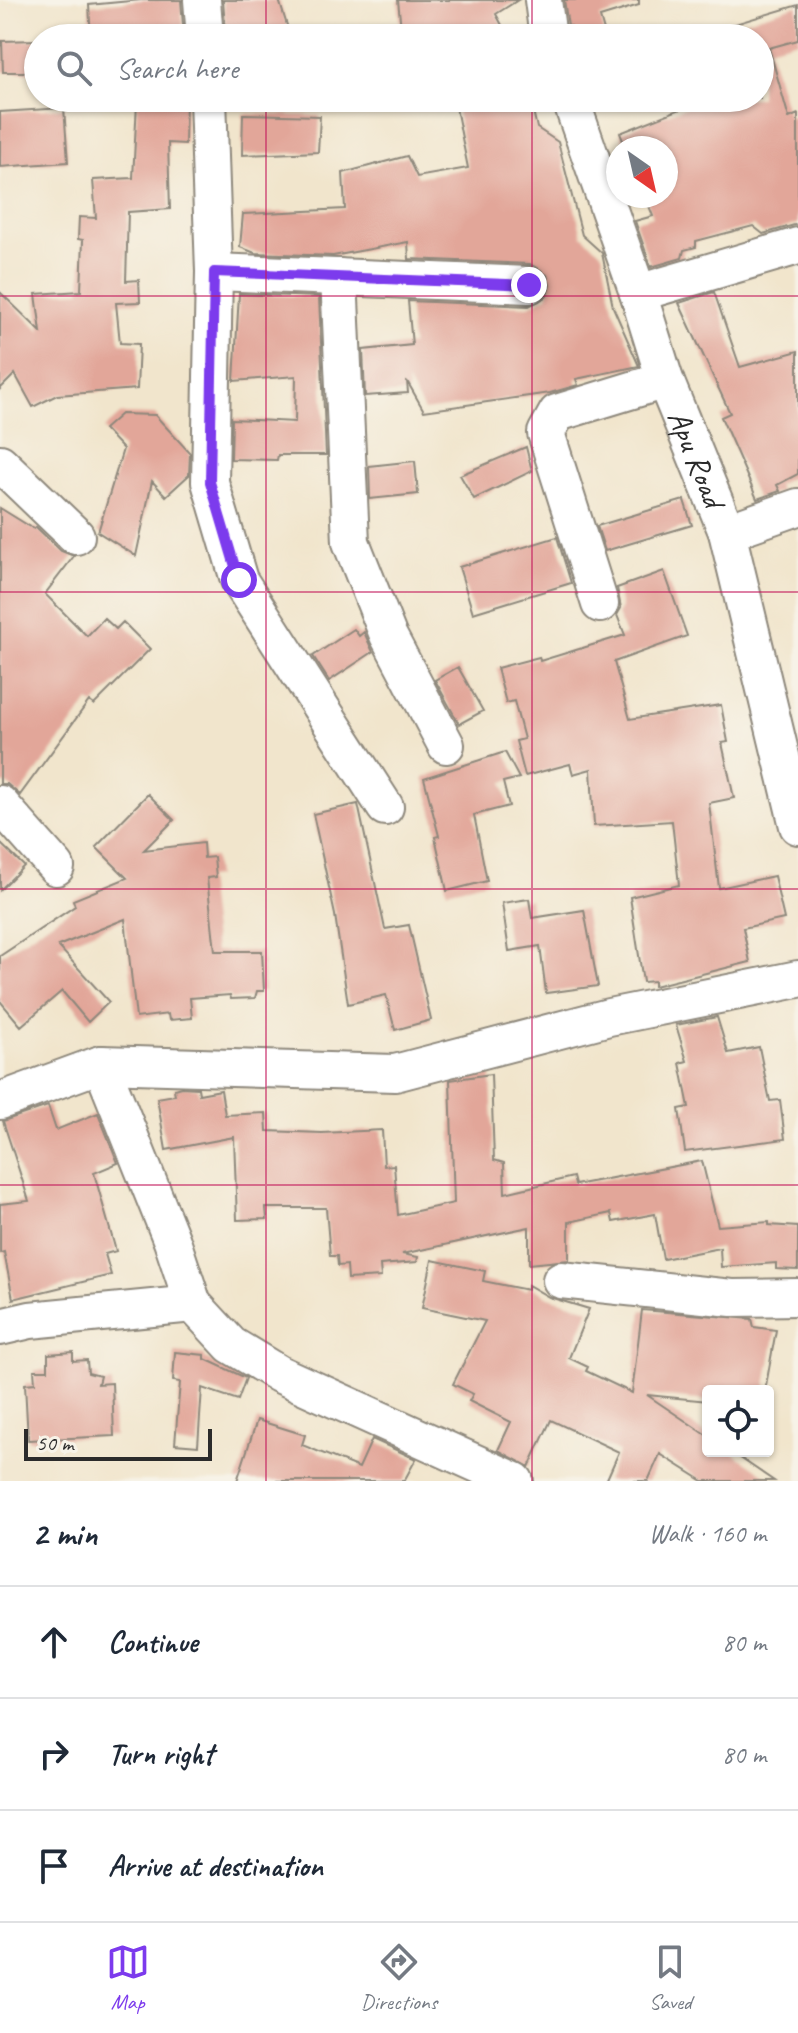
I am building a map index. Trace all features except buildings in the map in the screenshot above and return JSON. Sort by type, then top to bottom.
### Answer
[{"type":"street","points":[[202,0],[204,24]]},
{"type":"street","points":[[543,0],[546,24]]},
{"type":"street","points":[[208,112],[214,272],[210,482],[239,580],[385,807]]},
{"type":"street","name":"Apu Road","points":[[575,112],[665,380],[727,532],[798,826]]},
{"type":"street","points":[[638,293],[798,246]]},
{"type":"street","points":[[214,272],[529,285]]},
{"type":"street","points":[[339,277],[351,542],[388,635],[446,745]]},
{"type":"street","points":[[600,604],[546,433],[557,413],[665,380]]},
{"type":"street","points":[[0,463],[76,536]]},
{"type":"street","points":[[727,532],[798,507]]},
{"type":"street","points":[[0,804],[56,867]]},
{"type":"street","points":[[0,1101],[101,1064],[395,1073],[609,1017],[798,979]]},
{"type":"street","points":[[101,1064],[172,1241],[193,1304],[231,1345],[279,1374],[515,1481]]},
{"type":"street","points":[[561,1280],[732,1298],[798,1297]]},
{"type":"street","points":[[0,1327],[30,1320],[193,1304]]},
{"type":"route","points":[[239,580],[210,482],[214,272],[529,285]]}]
